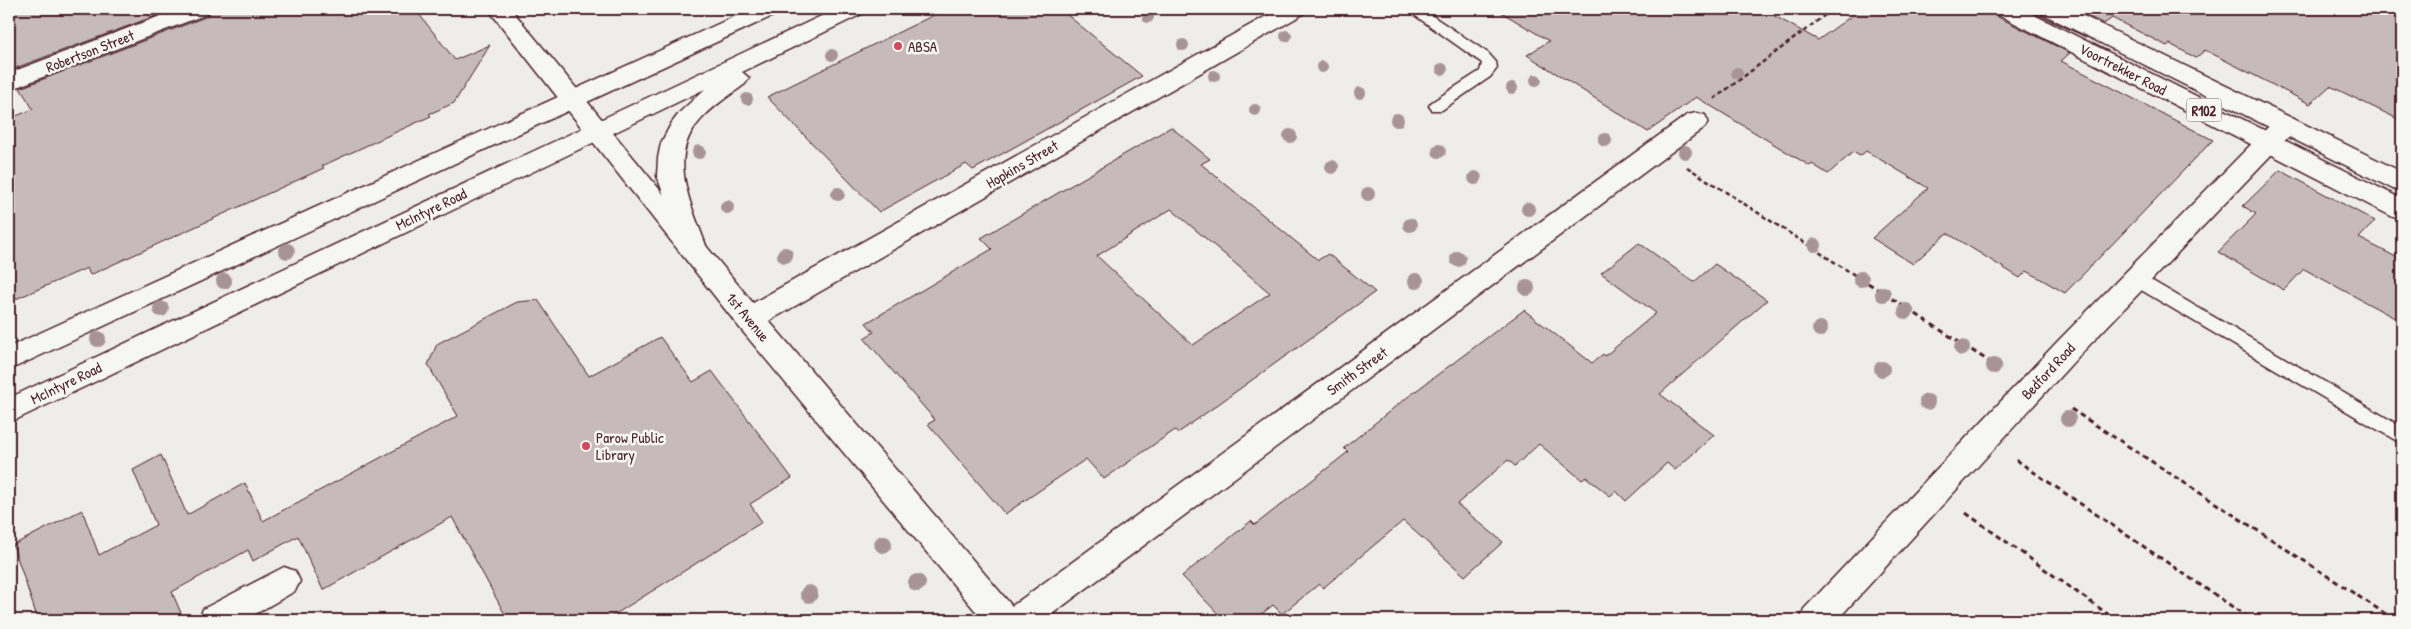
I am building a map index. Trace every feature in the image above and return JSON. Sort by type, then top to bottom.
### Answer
[{"type":"street","name":"Robertson Street","points":[[9,82],[199,9]]},
{"type":"street","name":"1st Avenue","points":[[499,9],[749,319],[1003,620]]},
{"type":"street","points":[[9,359],[572,98],[769,9]]},
{"type":"street","name":"McIntyre Road","points":[[9,411],[854,9]]},
{"type":"street","name":"Hopkins Street","points":[[749,319],[1295,9]]},
{"type":"street","name":"Voortrekker Road","points":[[2005,9],[2276,133],[2402,183]]},
{"type":"street","name":"Voortrekker Road","points":[[2051,9],[2276,133],[2402,210]]},
{"type":"street","points":[[696,254],[670,176],[670,154],[674,138],[681,126],[704,103],[789,40]]},
{"type":"street","name":"Smith Street","points":[[1019,620],[1703,112]]},
{"type":"street","name":"Bedford Road","points":[[1816,620],[2276,133]]},
{"type":"street","points":[[215,620],[284,582]]},
{"type":"lane","points":[[1413,9],[1489,62],[1490,68],[1484,74],[1437,106]]},
{"type":"lane","points":[[2137,279],[2402,436]]},
{"type":"path","points":[[1703,112],[1833,9]]},
{"type":"path","points":[[1684,166],[1990,362],[2006,368]]},
{"type":"path","points":[[2071,409],[2395,620]]},
{"type":"path","points":[[2016,460],[2252,620]]},
{"type":"path","points":[[1966,513],[2116,620]]},
{"type":"building","points":[[9,9],[174,9],[10,70]]},
{"type":"building","points":[[212,9],[415,9],[455,60],[490,45],[454,103],[429,114],[431,116],[322,166],[324,168],[90,275],[87,268],[9,302],[9,119],[33,109],[20,88],[208,16]]},
{"type":"building","points":[[946,9],[1060,9],[1142,76],[973,170],[966,164],[879,212],[767,97]]},
{"type":"building","points":[[1496,9],[1762,9],[1818,40],[1861,9],[1992,9],[1996,16],[2070,53],[2061,61],[2213,140],[2065,293],[2027,271],[2020,278],[1947,233],[1913,264],[1872,238],[1928,188],[1866,151],[1860,156],[1853,152],[1828,174],[1812,164],[1810,166],[1696,97],[1648,132],[1527,55],[1549,41]]},
{"type":"building","points":[[2026,9],[2038,9],[2042,16],[2088,38]]},
{"type":"building","points":[[2073,9],[2383,9],[2402,18],[2402,121],[2330,86],[2310,104],[2205,50],[2196,58],[2170,44],[2167,46],[2112,18],[2104,24]]},
{"type":"building","points":[[1171,127],[1210,159],[1201,164],[1318,260],[1328,254],[1375,292],[1178,433],[1175,430],[1104,479],[1086,459],[1005,514],[928,424],[935,420],[864,338],[874,332],[866,323],[992,249],[981,238]],"holes":[[[1171,209],[1270,293],[1193,345],[1097,256]]]},
{"type":"building","points":[[2280,170],[2375,221],[2359,238],[2402,260],[2402,322],[2304,269],[2284,290],[2218,252],[2256,214],[2243,206]]},
{"type":"building","points":[[1639,243],[1694,282],[1715,264],[1767,300],[1660,394],[1714,435],[1675,470],[1667,463],[1626,501],[1616,491],[1610,496],[1586,477],[1582,480],[1539,444],[1515,466],[1508,460],[1457,504],[1503,542],[1465,576],[1403,521],[1323,588],[1319,584],[1282,614],[1273,605],[1254,620],[1224,620],[1182,576],[1251,521],[1255,525],[1348,452],[1344,448],[1401,402],[1524,310],[1592,363],[1603,354],[1605,356],[1656,313],[1601,273]]},
{"type":"building","name":"Parow Public Library","points":[[538,300],[589,376],[660,337],[693,382],[712,371],[792,478],[750,504],[762,522],[606,620],[508,620],[452,517],[323,590],[298,536],[253,561],[248,550],[172,592],[184,620],[38,620],[13,545],[82,510],[99,555],[156,525],[133,470],[161,455],[187,515],[245,483],[263,521],[458,416],[428,365],[437,344],[517,302]]},
{"type":"place","name":"ABSA","points":[[898,46]]},
{"type":"place","name":"Parow Public Library","points":[[586,446]]}]
